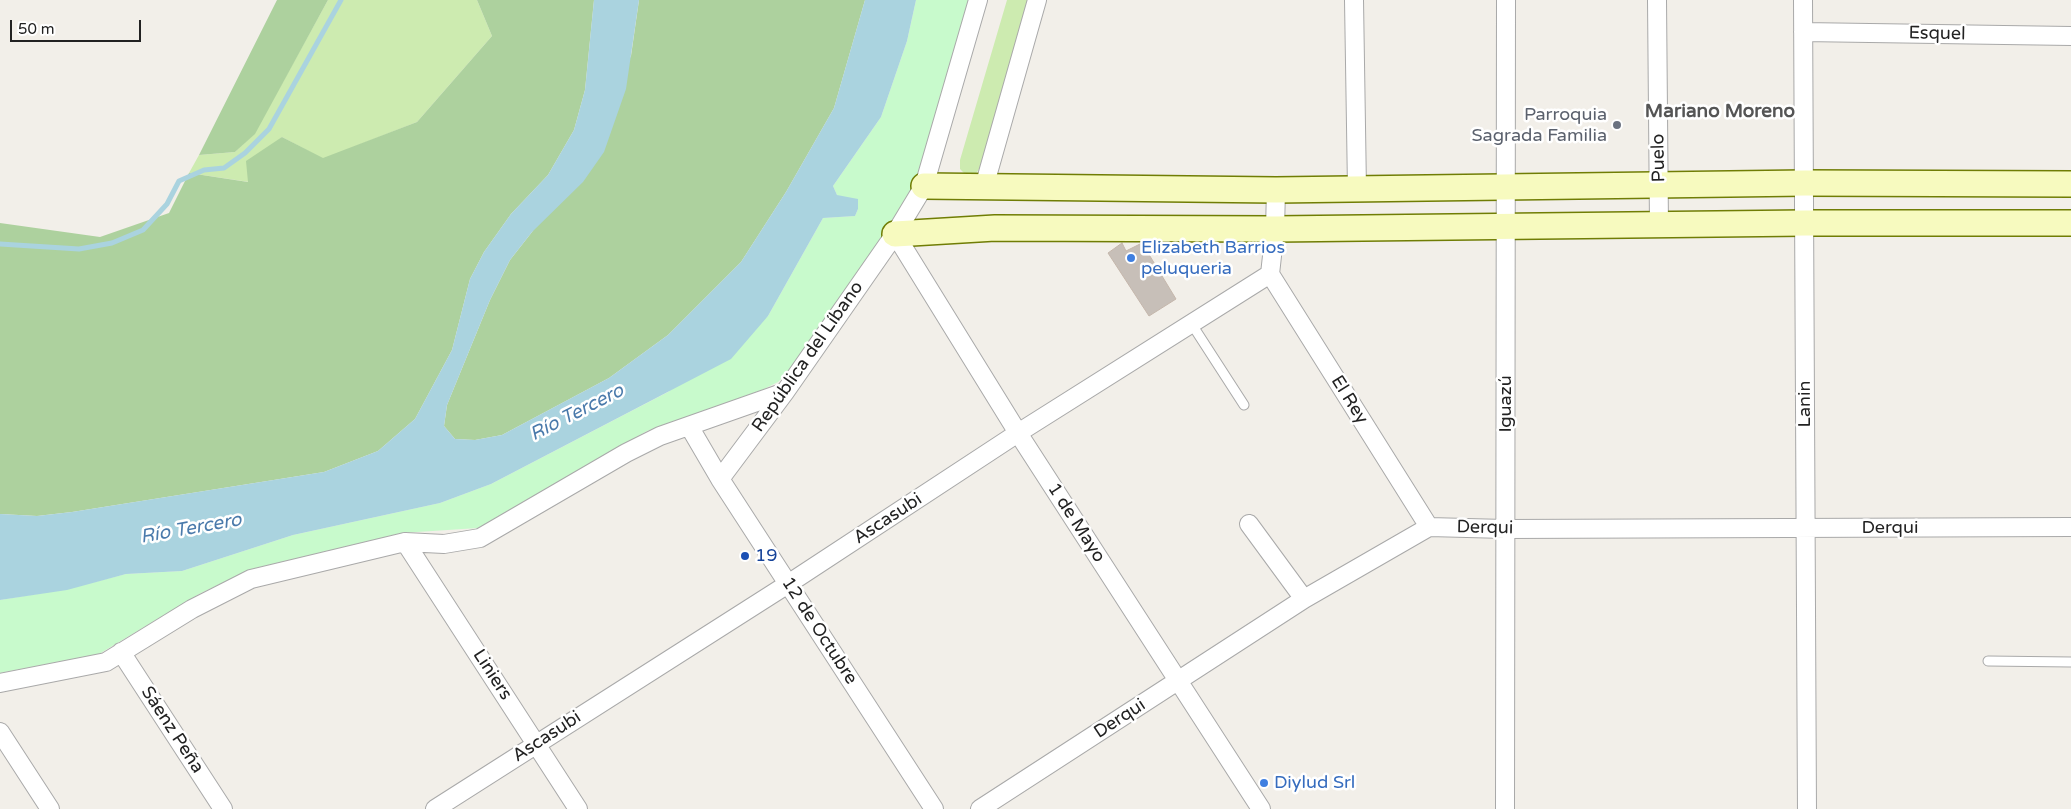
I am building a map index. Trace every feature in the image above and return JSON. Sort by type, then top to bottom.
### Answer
[{"type":"main road","points":[[924,186],[1276,190],[1660,184],[2071,184]]},
{"type":"main road","points":[[895,234],[995,228],[1275,229],[1805,223],[2071,223]]},
{"type":"street","name":"República del Líbano","points":[[720,478],[784,392],[895,234],[924,186],[978,0]]},
{"type":"street","points":[[984,187],[1037,0]]},
{"type":"street","points":[[1354,0],[1357,189]]},
{"type":"street","name":"Iguazú","points":[[1505,809],[1506,0]]},
{"type":"street","name":"Puelo","points":[[1656,0],[1660,184],[1659,225]]},
{"type":"street","name":"Lanin","points":[[1803,0],[1807,809]]},
{"type":"street","name":"Esquel","points":[[1803,32],[2071,36]]},
{"type":"street","points":[[1270,274],[1275,229],[1276,190]]},
{"type":"street","name":"1 de Mayo","points":[[895,234],[1018,433],[1177,682],[1261,809]]},
{"type":"street","name":"Ascasubi","points":[[434,809],[788,584],[1018,433],[1270,274]]},
{"type":"street","name":"El Rey","points":[[1270,274],[1429,527]]},
{"type":"street","points":[[0,683],[106,662],[192,609],[251,580],[405,542],[444,544],[480,538],[626,453],[660,436],[784,392]]},
{"type":"street","name":"12 de Octubre","points":[[689,426],[720,478],[934,809]]},
{"type":"street","points":[[1249,524],[1304,599]]},
{"type":"street","name":"Derqui","points":[[980,809],[1304,599],[1429,527],[1505,530],[2071,527]]},
{"type":"street","name":"Liniers","points":[[405,542],[578,809]]},
{"type":"street","name":"Sáenz Peña","points":[[121,652],[223,809]]},
{"type":"street","points":[[0,732],[50,809]]},
{"type":"lane","points":[[1191,323],[1244,405]]},
{"type":"lane","points":[[1988,661],[2071,662]]},
{"type":"green space","points":[[277,0],[328,0],[255,134],[235,152],[199,155]]},
{"type":"green space","points":[[328,0],[477,0],[492,36],[417,122],[323,159],[282,137],[249,182],[189,173],[199,155],[235,152],[254,134]]},
{"type":"green space","points":[[477,0],[594,0],[585,90],[574,130],[548,175],[511,214],[484,252],[470,279],[452,350],[415,419],[378,451],[324,472],[72,512],[37,516],[0,514],[0,223],[100,237],[169,213],[189,173],[248,182],[246,161],[282,137],[323,158],[417,122],[492,36]]},
{"type":"green space","points":[[639,0],[865,0],[834,108],[786,192],[741,262],[668,335],[609,378],[502,435],[475,440],[455,439],[444,426],[447,405],[490,300],[510,260],[532,232],[631,56]]},
{"type":"green space","points":[[916,0],[969,0],[915,183],[888,230],[791,369],[778,382],[762,390],[647,431],[478,528],[402,533],[252,569],[201,593],[99,654],[0,673],[0,600],[67,589],[126,574],[182,571],[293,535],[440,503],[491,484],[668,392],[768,316],[823,218],[855,216],[858,209],[837,195],[833,186],[881,117],[907,41]]},
{"type":"green space","points":[[1007,0],[1030,0],[981,166],[975,175],[966,175],[960,169],[960,160]]},
{"type":"water","name":"Río Tercero","points":[[594,0],[639,0],[626,89],[604,152],[583,182],[532,232],[510,260],[490,300],[447,405],[444,426],[455,439],[475,440],[502,435],[609,378],[668,335],[741,262],[786,192],[834,108],[865,0],[916,0],[907,41],[881,117],[833,186],[837,195],[858,199],[858,209],[855,216],[823,218],[768,316],[731,359],[491,484],[440,503],[293,535],[182,571],[126,574],[67,590],[0,600],[0,514],[37,516],[72,512],[324,472],[378,451],[415,419],[452,350],[470,279],[484,252],[511,214],[548,175],[574,130],[585,90]]},
{"type":"building","points":[[1122,243],[1126,251],[1142,243],[1176,299],[1149,316],[1108,253]]},
{"type":"waterway","points":[[0,244],[79,249],[112,243],[143,230],[167,204],[179,181],[204,170],[224,168],[245,153],[269,129],[341,0]]},
{"type":"place","name":"Parroquia Sagrada Familia","points":[[1617,125]]},
{"type":"place","name":"Elizabeth Barrios peluqueria","points":[[1131,258]]},
{"type":"place","name":"19","points":[[745,556]]},
{"type":"place","name":"Diylud Srl","points":[[1264,783]]},
{"type":"district","name":"Mariano Moreno","points":[[1720,112]]}]
